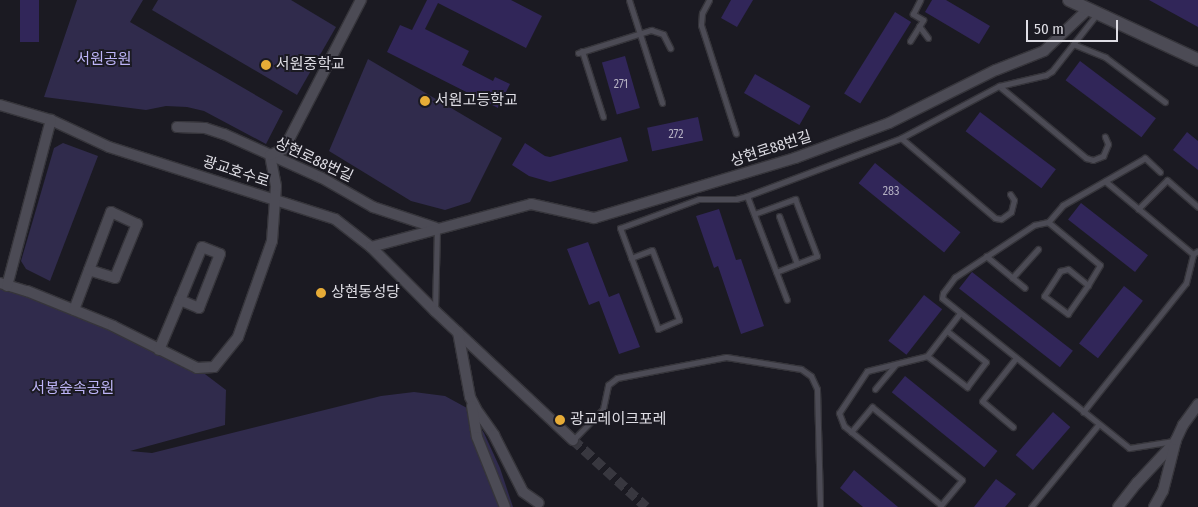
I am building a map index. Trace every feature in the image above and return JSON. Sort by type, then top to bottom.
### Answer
[{"type":"street","points":[[51,120],[4,285],[28,291],[113,326],[197,368],[214,367],[238,338],[272,241],[276,186],[270,155],[284,150],[361,0]]},
{"type":"street","points":[[1069,0],[1198,60]]},
{"type":"street","name":"상현로88번길","points":[[371,247],[531,204],[594,218],[795,158],[889,123],[996,70],[1044,50],[1092,12]]},
{"type":"street","name":"광교호수로","points":[[0,105],[51,120],[108,147],[276,202],[335,219],[371,247],[435,311]]},
{"type":"street","name":"상현로88번길","points":[[177,127],[205,128],[322,178],[373,207],[437,228]]},
{"type":"street","points":[[74,310],[89,270],[111,212],[137,224],[115,278],[89,270]]},
{"type":"street","points":[[159,350],[202,247],[220,254],[199,308],[180,300]]},
{"type":"street","points":[[435,311],[573,440]]},
{"type":"street","points":[[458,332],[477,437],[505,507]]},
{"type":"street","points":[[470,397],[494,435],[523,492],[539,503]]},
{"type":"street","points":[[1154,507],[1163,491],[1176,440],[1183,425],[1198,404]]},
{"type":"street","points":[[1118,507],[1176,440]]},
{"type":"lane","points":[[629,0],[662,102]]},
{"type":"lane","points":[[709,0],[702,13],[701,25],[736,134]]},
{"type":"lane","points":[[910,41],[923,20],[913,14],[920,0]]},
{"type":"lane","points":[[631,258],[652,250],[679,320],[658,329],[631,258],[620,228],[698,199],[736,199],[747,196],[901,138],[999,86],[1046,75],[1073,44],[1092,12]]},
{"type":"lane","points":[[919,26],[928,38]]},
{"type":"lane","points":[[603,118],[580,52],[640,34],[657,31],[663,34],[670,48]]},
{"type":"lane","points":[[1073,44],[1105,57],[1165,102]]},
{"type":"lane","points":[[999,86],[1086,158],[1093,160],[1103,156],[1108,144],[1105,137]]},
{"type":"lane","points":[[901,138],[995,218],[1001,219],[1011,212],[1014,200],[1010,194]]},
{"type":"lane","points":[[1160,172],[1145,158],[1105,181],[1064,205],[1048,222],[1034,225],[954,277],[943,293],[942,298],[1129,448],[1176,440]]},
{"type":"lane","points":[[1138,209],[1167,180],[1198,207]]},
{"type":"lane","points":[[1083,412],[1186,283],[1196,253],[1105,181]]},
{"type":"lane","points":[[747,196],[787,300]]},
{"type":"lane","points":[[754,214],[795,199],[817,256],[776,272]]},
{"type":"lane","points":[[779,216],[797,264]]},
{"type":"lane","points":[[1048,222],[1100,265],[1088,285],[1068,314],[1044,296],[1060,271],[1068,269],[1088,285]]},
{"type":"lane","points":[[435,311],[437,228]]},
{"type":"lane","points":[[1012,278],[1038,249]]},
{"type":"lane","points":[[986,256],[1025,288]]},
{"type":"lane","points":[[851,432],[872,407],[962,480],[941,506],[851,432],[841,420],[841,408],[867,371],[927,356],[960,313]]},
{"type":"lane","points":[[927,356],[966,387],[986,362],[947,331]]},
{"type":"lane","points":[[573,440],[603,409],[608,385],[617,378],[726,357],[802,369],[811,376],[817,389],[820,506]]},
{"type":"lane","points":[[1013,426],[982,401],[1016,358]]},
{"type":"lane","points":[[875,389],[895,364]]},
{"type":"lane","points":[[1031,507],[1099,424]]},
{"type":"green space","name":"서원공원","points":[[77,0],[143,0],[130,22],[283,111],[266,144],[204,111],[187,107],[166,106],[146,110],[44,97]]},
{"type":"green space","name":"서원중학교","points":[[158,0],[291,0],[336,27],[297,95],[152,10]]},
{"type":"green space","points":[[368,59],[502,138],[470,202],[445,210],[411,201],[329,151]]},
{"type":"green space","points":[[63,143],[98,156],[50,281],[26,269],[21,261],[54,148]]},
{"type":"green space","name":"서봉숲속공원","points":[[0,283],[27,291],[197,368],[226,390],[225,425],[130,451],[152,453],[381,396],[414,392],[445,396],[467,408],[484,433],[500,468],[513,507],[0,507]]},
{"type":"building","points":[[20,0],[39,0],[39,42],[20,42]]},
{"type":"building","points":[[427,0],[511,0],[542,16],[526,48],[438,3],[425,29],[469,51],[462,65],[493,81],[495,77],[510,84],[498,108],[387,52],[400,25],[412,30]]},
{"type":"building","points":[[731,0],[753,0],[737,27],[721,18]]},
{"type":"building","points":[[932,0],[946,0],[990,26],[979,44],[925,12]]},
{"type":"building","points":[[1149,0],[1198,0],[1198,27]]},
{"type":"building","points":[[895,12],[911,22],[860,103],[844,93]]},
{"type":"building","points":[[625,56],[640,108],[617,115],[602,63]]},
{"type":"building","points":[[1080,61],[1156,118],[1141,137],[1066,80]]},
{"type":"building","points":[[755,74],[810,106],[799,125],[744,93]]},
{"type":"building","points":[[980,112],[1056,169],[1041,188],[966,131]]},
{"type":"building","points":[[698,117],[703,140],[652,151],[647,128]]},
{"type":"building","points":[[1187,132],[1198,141],[1198,170],[1173,150]]},
{"type":"building","points":[[621,137],[628,161],[550,182],[529,176],[512,165],[525,143],[545,156],[550,157]]},
{"type":"building","points":[[875,163],[960,232],[944,252],[859,183]]},
{"type":"building","points":[[1081,203],[1148,255],[1135,272],[1068,220]]},
{"type":"building","points":[[719,209],[736,260],[741,259],[764,326],[741,334],[718,266],[714,268],[696,216]]},
{"type":"building","points":[[588,242],[609,297],[619,293],[640,347],[619,354],[599,301],[589,305],[567,249]]},
{"type":"building","points":[[972,272],[1073,351],[1060,367],[959,289]]},
{"type":"building","points":[[1124,286],[1143,301],[1098,358],[1079,344]]},
{"type":"building","points":[[924,295],[942,309],[906,355],[888,341]]},
{"type":"building","points":[[905,376],[997,451],[984,467],[892,392]]},
{"type":"building","points":[[1053,412],[1070,427],[1033,470],[1016,455]]},
{"type":"building","points":[[854,470],[898,507],[863,507],[840,488]]},
{"type":"building","points":[[996,479],[1016,494],[1005,507],[974,507]]},
{"type":"tunnel","points":[[573,440],[646,507]]},
{"type":"place","name":"서원중학교","points":[[266,65]]},
{"type":"place","name":"서원고등학교","points":[[425,101]]},
{"type":"place","name":"상현동성당","points":[[321,293]]},
{"type":"place","name":"광교레이크포레","points":[[560,420]]}]
